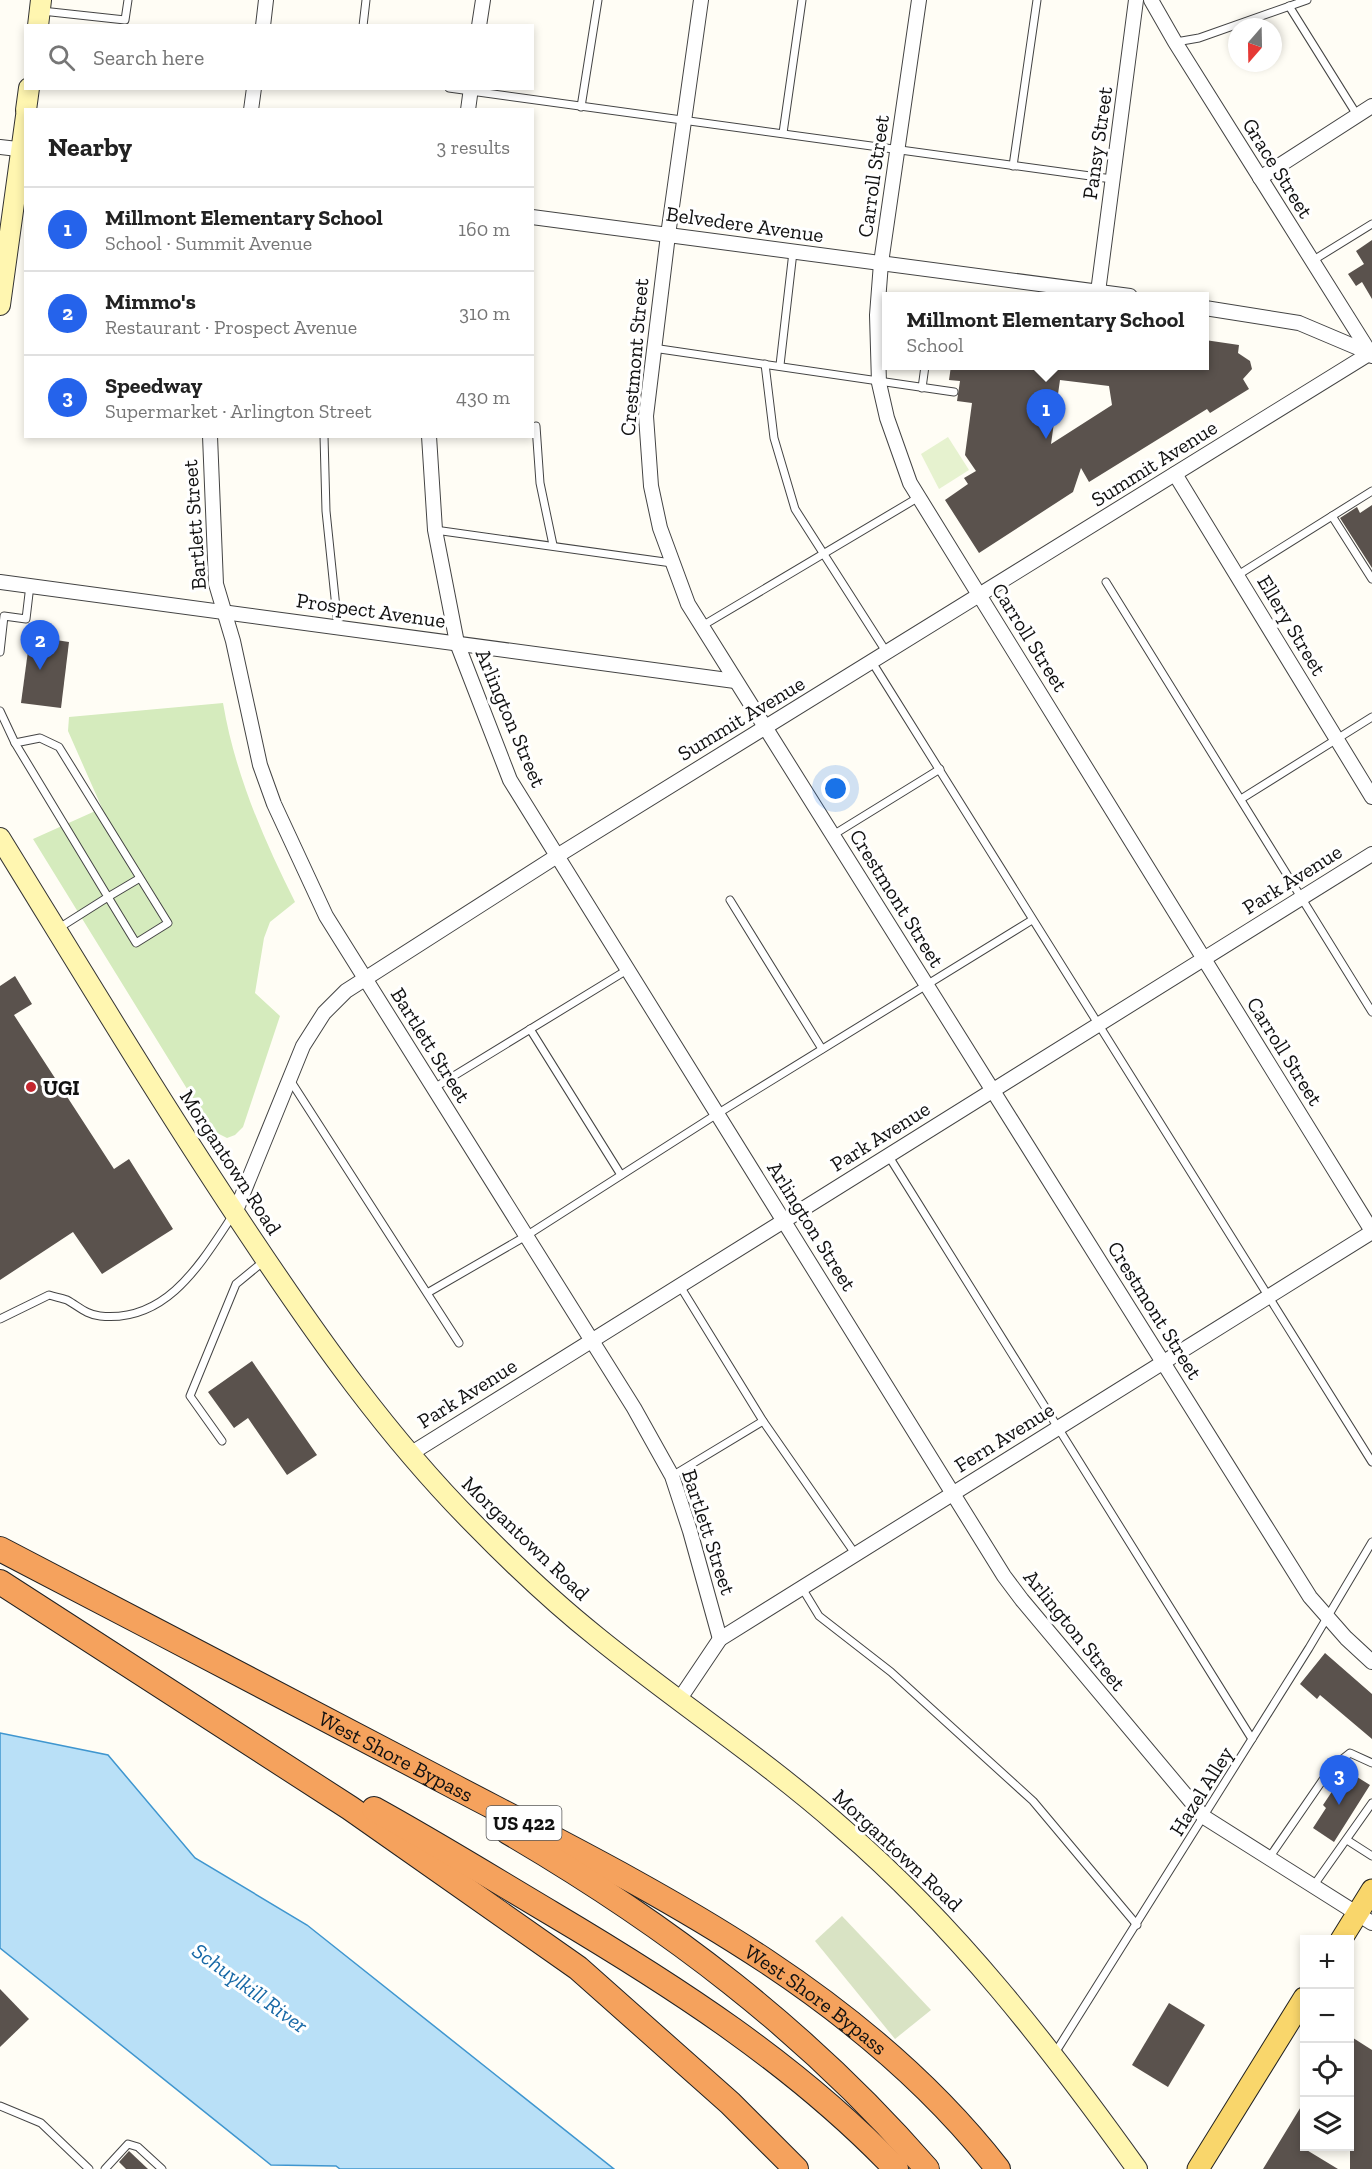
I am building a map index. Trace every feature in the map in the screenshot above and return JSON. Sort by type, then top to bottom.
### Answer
[{"type":"highway","name":"West Shore Bypass","points":[[0,1549],[640,1884],[771,1962],[841,2013],[892,2056],[999,2169]]},
{"type":"highway","points":[[0,1582],[350,1808],[578,1968],[730,2103],[796,2169]]},
{"type":"highway","points":[[247,1677],[575,1872],[692,1951],[803,2041],[866,2102],[927,2169]]},
{"type":"highway","points":[[205,1714],[422,1836],[642,1969],[797,2078],[896,2169]]},
{"type":"main road","points":[[26,108],[29,90]]},
{"type":"main road","points":[[0,305],[23,150]]},
{"type":"main road","name":"Morgantown Road","points":[[0,838],[266,1260],[333,1359],[410,1454],[512,1562],[594,1635],[794,1787],[879,1860],[979,1964],[1053,2055],[1137,2169]]},
{"type":"main road","points":[[1346,1935],[1365,1918],[1372,1890]]},
{"type":"main road","points":[[1198,2169],[1300,2006]]},
{"type":"street","points":[[263,24],[266,0]]},
{"type":"street","points":[[479,24],[483,0]]},
{"type":"street","name":"Crestmont Street","points":[[701,0],[653,348],[646,416],[646,447],[660,528],[688,604],[1310,1597],[1372,1662]]},
{"type":"street","name":"Carroll Street","points":[[918,0],[881,263],[876,315],[879,383],[892,436],[919,497],[1372,1232]]},
{"type":"street","name":"Pansy Street","points":[[1098,292],[1136,0]]},
{"type":"street","name":"Grace Street","points":[[1151,0],[1371,354]]},
{"type":"street","points":[[251,108],[254,90]]},
{"type":"street","points":[[468,108],[471,90]]},
{"type":"street","points":[[1260,178],[1372,106]]},
{"type":"street","points":[[0,147],[23,150]]},
{"type":"street","name":"Belvedere Avenue","points":[[534,217],[1098,292]]},
{"type":"street","points":[[1209,309],[1299,323],[1371,354]]},
{"type":"street","name":"Summit Avenue","points":[[235,1213],[303,1047],[318,1021],[346,991],[557,856],[1371,354]]},
{"type":"street","name":"Bartlett Street","points":[[210,438],[216,584],[258,756],[274,804],[306,878],[364,978],[592,1341],[672,1476],[720,1639]]},
{"type":"street","name":"Arlington Street","points":[[429,438],[435,530],[457,643],[510,780],[953,1494],[1022,1600],[1204,1817],[1365,1918]]},
{"type":"street","name":"Ellery Street","points":[[1175,474],[1238,575],[1335,740],[1372,797]]},
{"type":"street","name":"Prospect Avenue","points":[[0,582],[735,681]]},
{"type":"street","name":"Park Avenue","points":[[410,1454],[1372,854]]},
{"type":"street","name":"Fern Avenue","points":[[679,1700],[720,1639],[1372,1232]]},
{"type":"lane","points":[[39,12],[125,20],[128,0]]},
{"type":"lane","points":[[363,24],[366,0]]},
{"type":"lane","points":[[581,107],[598,0]]},
{"type":"lane","points":[[783,133],[802,0]]},
{"type":"lane","points":[[1013,166],[1037,0]]},
{"type":"lane","points":[[1175,42],[1199,38],[1307,0]]},
{"type":"lane","points":[[1289,6],[1357,115]]},
{"type":"lane","points":[[471,90],[1113,179]]},
{"type":"lane","points":[[1312,261],[1372,224]]},
{"type":"lane","points":[[780,365],[793,251]]},
{"type":"lane","points":[[653,348],[780,365],[879,383],[954,392]]},
{"type":"lane","points":[[765,364],[768,402],[784,475],[795,509],[887,653]]},
{"type":"lane","points":[[922,388],[924,370]]},
{"type":"lane","points":[[536,426],[540,483],[553,545]]},
{"type":"lane","points":[[324,438],[326,511],[338,627]]},
{"type":"lane","points":[[1238,575],[1372,490]]},
{"type":"lane","points":[[702,626],[919,497]]},
{"type":"lane","points":[[1332,516],[1372,579]]},
{"type":"lane","points":[[435,530],[672,563]]},
{"type":"lane","points":[[1106,582],[1372,1012]]},
{"type":"lane","points":[[0,652],[4,616],[26,619],[30,585]]},
{"type":"lane","points":[[872,662],[1372,1462]]},
{"type":"lane","points":[[0,711],[15,743],[136,943],[168,923],[59,747],[40,738],[15,743]]},
{"type":"lane","points":[[1241,799],[1372,717]]},
{"type":"lane","points":[[833,835],[940,770]]},
{"type":"lane","points":[[57,930],[140,878]]},
{"type":"lane","points":[[730,900],[822,1049]]},
{"type":"lane","points":[[429,1292],[526,1236],[717,1114],[1032,920]]},
{"type":"lane","points":[[434,1088],[627,970]]},
{"type":"lane","points":[[530,1029],[621,1174]]},
{"type":"lane","points":[[290,1079],[429,1292],[459,1343]]},
{"type":"lane","points":[[888,1155],[1252,1739]]},
{"type":"lane","points":[[0,1319],[49,1295],[67,1300],[78,1309],[98,1316],[119,1316],[164,1302],[182,1286],[235,1213]]},
{"type":"lane","points":[[222,1442],[190,1396],[236,1284],[266,1260]]},
{"type":"lane","points":[[680,1285],[762,1421],[856,1555]]},
{"type":"lane","points":[[672,1476],[762,1421]]},
{"type":"lane","name":"Hazel Alley","points":[[1053,2055],[1137,1925],[1372,1542]]},
{"type":"lane","points":[[802,1588],[819,1616],[891,1672],[1033,1801],[1137,1925]]},
{"type":"lane","points":[[1269,1857],[1331,1768],[1350,1753],[1372,1763]]},
{"type":"lane","points":[[1314,1885],[1372,1803]]},
{"type":"lane","points":[[1347,1840],[1372,1856]]},
{"type":"lane","points":[[0,2106],[41,2123],[89,2169]]},
{"type":"lane","points":[[105,2169],[128,2144],[138,2147],[162,2169]]},
{"type":"green space","points":[[948,437],[969,470],[939,489],[921,454]]},
{"type":"green space","points":[[223,703],[235,755],[252,805],[295,902],[270,922],[264,938],[255,993],[280,1016],[243,1127],[235,1135],[227,1138],[213,1131],[33,839],[102,808],[68,731],[69,717]]},
{"type":"green space","points":[[842,1916],[931,2010],[895,2039],[815,1941]]},
{"type":"water","name":"Schuylkill River","points":[[0,1733],[108,1755],[195,1858],[307,1925],[614,2169],[340,2169],[336,2166],[271,2165],[0,1948]]},
{"type":"building","points":[[1372,240],[1372,299],[1362,282],[1356,286],[1348,274],[1364,264],[1356,251]]},
{"type":"building","points":[[1209,341],[1239,345],[1238,353],[1250,361],[1252,369],[1243,379],[1249,389],[1210,413],[1207,409],[1089,482],[1081,468],[1073,492],[979,553],[945,500],[968,484],[964,478],[976,471],[965,455],[972,403],[957,401],[960,381],[949,380],[950,370],[1209,370]],"holes":[[[1060,380],[1109,386],[1112,405],[1051,444]]]},
{"type":"building","points":[[1372,505],[1372,568],[1340,518],[1357,507],[1360,513]]},
{"type":"building","points":[[30,636],[69,642],[61,708],[21,703]]},
{"type":"building","name":"UGI","points":[[15,976],[32,1004],[14,1015],[114,1169],[129,1159],[173,1229],[102,1274],[73,1232],[0,1280],[0,986]]},
{"type":"building","points":[[252,1361],[317,1455],[287,1475],[248,1418],[234,1428],[208,1392]]},
{"type":"building","points":[[1325,1653],[1372,1694],[1372,1739],[1320,1695],[1317,1699],[1300,1684]]},
{"type":"building","points":[[1349,1772],[1370,1785],[1334,1842],[1313,1828],[1326,1808],[1323,1805],[1333,1790],[1336,1792]]},
{"type":"building","points":[[0,1989],[29,2019],[0,2047]]},
{"type":"building","points":[[1169,2003],[1205,2025],[1168,2087],[1132,2065]]},
{"type":"building","points":[[1354,2039],[1372,2050],[1372,2169],[1350,2169],[1350,2151],[1354,2151]]},
{"type":"building","points":[[1300,2108],[1300,2151],[1308,2151],[1338,2169],[1263,2169]]},
{"type":"building","points":[[129,2151],[148,2169],[126,2169],[119,2162]]},
{"type":"place","name":"Millmont Elementary School","points":[[1046,439]]},
{"type":"place","name":"Mimmo's","points":[[40,670]]},
{"type":"place","name":"UGI","points":[[31,1087]]},
{"type":"place","name":"Speedway","points":[[1339,1805]]}]
